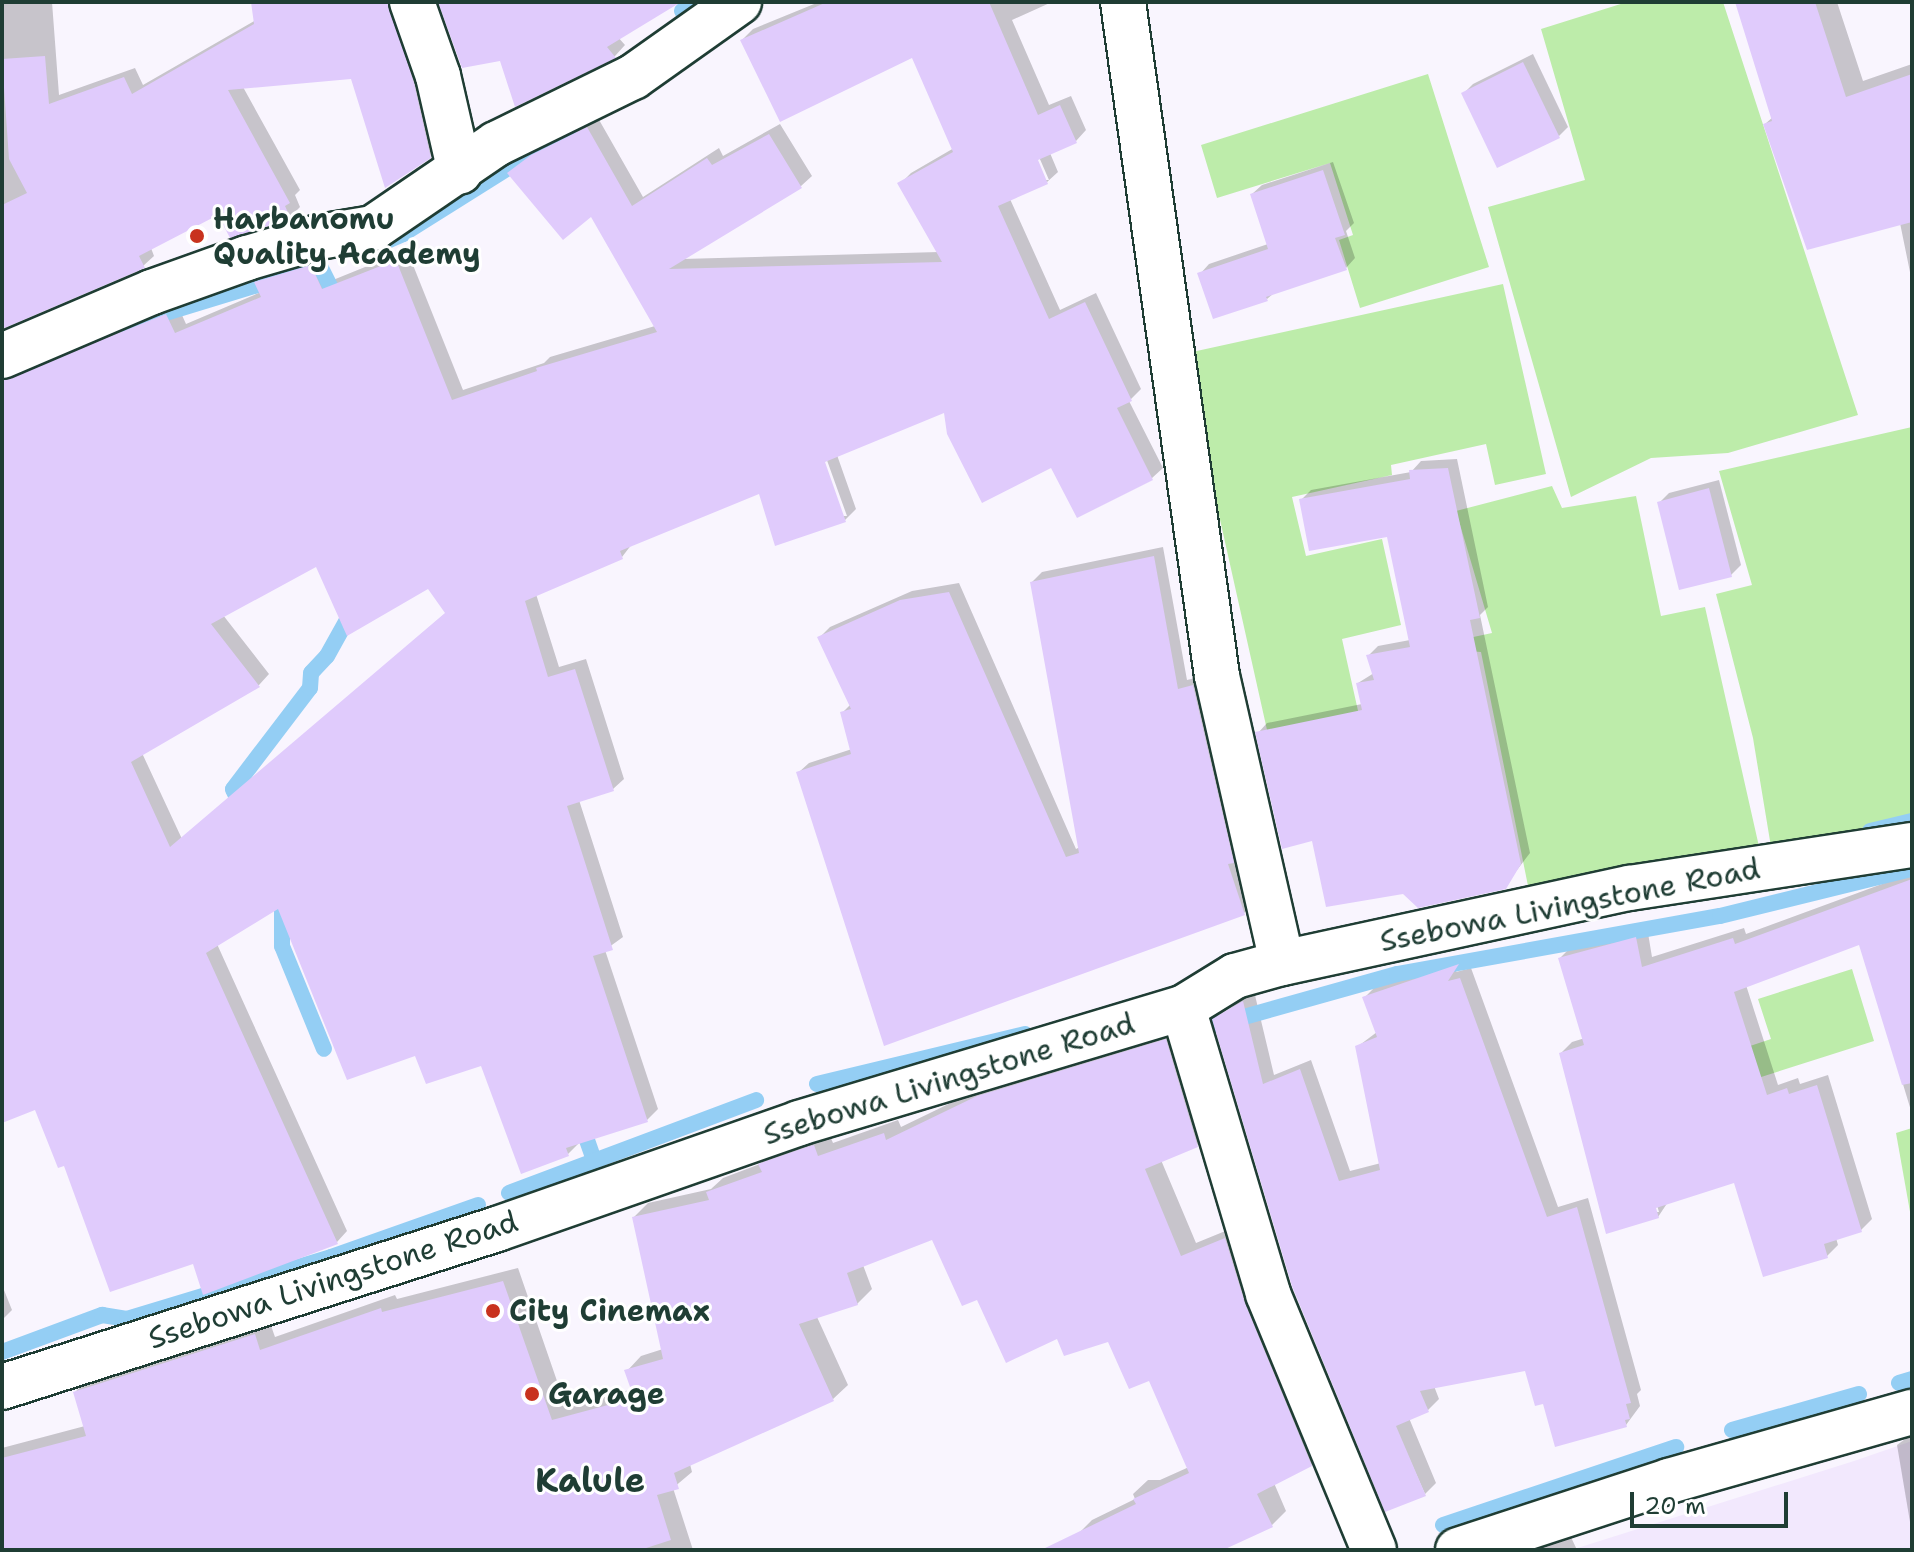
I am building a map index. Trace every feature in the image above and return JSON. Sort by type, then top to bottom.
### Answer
[{"type":"street","points":[[412,2],[438,76],[460,172]]},
{"type":"street","points":[[2,356],[152,292],[247,258],[319,237],[373,228],[460,172],[496,144],[633,77],[739,2]]},
{"type":"street","points":[[1123,2],[1217,676],[1282,963]]},
{"type":"street","name":"Ssebowa Livingstone Road","points":[[2,1387],[497,1229],[799,1123],[1183,1008],[1235,976],[1282,963],[1630,888],[1912,845]]},
{"type":"street","points":[[1183,1008],[1268,1294],[1374,1550]]},
{"type":"street","points":[[1458,1550],[1669,1481],[1912,1412]]},
{"type":"shaded area","points":[[1912,1441],[1912,1550],[1571,1550],[1854,1461]]},
{"type":"green space","points":[[1627,2],[1723,2],[1858,415],[1728,453],[1651,458],[1571,497],[1488,207],[1585,180],[1541,29]]},
{"type":"green space","points":[[1428,74],[1489,267],[1360,308],[1339,240],[1353,235],[1330,163],[1217,198],[1201,145]]},
{"type":"green space","points":[[1503,284],[1546,474],[1495,485],[1486,444],[1391,465],[1392,475],[1292,497],[1306,556],[1382,539],[1401,625],[1342,639],[1375,787],[1284,806],[1183,354]]},
{"type":"green space","points":[[1912,427],[1912,814],[1772,853],[1753,738],[1716,594],[1752,585],[1719,471]]},
{"type":"green space","points":[[1552,486],[1562,508],[1636,496],[1661,616],[1705,607],[1760,851],[1530,896],[1481,652],[1466,651],[1464,639],[1492,633],[1456,511]]},
{"type":"green space","points":[[1852,969],[1874,1041],[1736,1085],[1726,1054],[1771,1039],[1758,999]]},
{"type":"green space","points":[[1912,1128],[1912,1223],[1896,1133]]},
{"type":"building","points":[[251,2],[388,2],[414,83],[431,158],[385,188],[351,79],[228,90],[290,203],[285,206],[291,219],[230,238],[218,215],[139,256],[145,268],[2,329],[2,205],[27,193],[9,159],[2,59],[45,56],[49,104],[124,77],[132,94],[254,24]]},
{"type":"building","points":[[438,2],[681,2],[607,47],[616,58],[515,107],[500,61],[462,68]]},
{"type":"building","points":[[827,2],[989,2],[1038,115],[1060,105],[1077,143],[1038,160],[1048,184],[998,206],[1049,319],[1085,302],[1132,401],[1117,408],[1153,480],[1077,518],[1051,468],[982,503],[947,434],[944,413],[825,462],[846,522],[775,546],[759,494],[620,551],[623,559],[525,601],[548,677],[575,669],[614,791],[567,806],[613,950],[593,956],[648,1122],[566,1148],[569,1156],[521,1174],[481,1066],[426,1084],[415,1056],[347,1080],[278,909],[206,953],[338,1244],[203,1295],[193,1264],[110,1292],[64,1166],[58,1168],[35,1110],[2,1123],[2,380],[166,314],[175,333],[261,297],[254,282],[311,265],[322,289],[396,260],[452,400],[537,371],[536,368],[657,332],[591,217],[563,240],[507,173],[531,155],[587,127],[632,206],[707,158],[712,165],[769,134],[802,188],[669,269],[942,262],[897,183],[953,152],[912,58],[780,122],[740,40]],"holes":[[[316,567],[347,636],[428,589],[445,613],[170,847],[131,762],[260,687],[211,624]]]},
{"type":"building","points":[[1735,2],[1815,2],[1846,97],[1912,74],[1912,222],[1807,250],[1763,124],[1772,121]]},
{"type":"building","points":[[1523,62],[1560,138],[1497,168],[1461,93]]},
{"type":"building","points":[[1323,170],[1345,235],[1335,238],[1347,270],[1266,297],[1268,301],[1213,319],[1197,273],[1268,249],[1250,194]]},
{"type":"building","points":[[1448,468],[1480,618],[1470,620],[1521,864],[1506,889],[1418,908],[1403,894],[1326,907],[1312,841],[1282,849],[1255,732],[1362,710],[1356,683],[1374,680],[1366,655],[1410,647],[1387,537],[1309,551],[1299,499],[1410,479],[1409,470]]},
{"type":"building","points":[[1709,488],[1732,577],[1679,590],[1657,502]]},
{"type":"building","points":[[1154,556],[1178,689],[1193,685],[1234,863],[1228,864],[1245,915],[884,1046],[796,772],[851,754],[840,712],[851,709],[817,637],[900,600],[949,592],[1066,857],[1079,853],[1030,582]]},
{"type":"building","points":[[1912,879],[1912,1083],[1902,1085],[1859,945],[1734,992],[1767,1095],[1787,1088],[1789,1094],[1817,1085],[1862,1232],[1824,1244],[1828,1258],[1763,1277],[1734,1183],[1656,1208],[1659,1218],[1606,1234],[1559,1053],[1584,1045],[1558,958],[1636,937],[1642,967],[1733,938],[1735,944]]},
{"type":"building","points":[[1459,964],[1448,981],[1460,978],[1547,1217],[1577,1207],[1631,1403],[1626,1404],[1630,1419],[1625,1420],[1627,1427],[1555,1447],[1543,1404],[1535,1406],[1525,1371],[1420,1391],[1429,1412],[1396,1426],[1426,1496],[1385,1512],[1292,1286],[1212,1019],[1243,1001],[1263,1084],[1300,1069],[1339,1181],[1380,1170],[1355,1046],[1377,1037],[1362,997]]},
{"type":"building","points":[[1166,1039],[1198,1147],[1145,1169],[1181,1256],[1225,1238],[1245,1303],[1312,1466],[1257,1494],[1273,1527],[1223,1550],[1041,1550],[1136,1504],[1133,1499],[1189,1473],[1149,1381],[1129,1389],[1108,1342],[1064,1356],[1057,1339],[1006,1363],[977,1300],[962,1306],[932,1240],[847,1273],[858,1305],[799,1324],[834,1401],[674,1473],[679,1489],[657,1495],[671,1540],[640,1550],[2,1550],[2,1458],[86,1436],[73,1392],[255,1334],[260,1350],[381,1308],[382,1312],[503,1281],[552,1420],[634,1398],[624,1370],[663,1359],[632,1217],[709,1200],[706,1192],[762,1172],[758,1164],[807,1147],[814,1145],[818,1156],[884,1133],[886,1140],[977,1096]]},
{"type":"waterway","points":[[682,11],[694,2]]},
{"type":"waterway","points":[[357,254],[403,234],[569,130]]},
{"type":"waterway","points":[[126,325],[320,266],[339,304]]},
{"type":"waterway","points":[[244,812],[233,789],[310,688],[311,673],[327,656],[353,609]]},
{"type":"waterway","points":[[1870,831],[1912,821]]},
{"type":"waterway","points":[[1190,1028],[1219,1024],[1397,974],[1720,916],[1912,869]]},
{"type":"waterway","points":[[282,903],[282,946],[324,1049]]},
{"type":"waterway","points":[[817,1084],[1025,1034]]},
{"type":"waterway","points":[[509,1193],[756,1100]]},
{"type":"waterway","points":[[581,1123],[595,1163]]},
{"type":"waterway","points":[[2,1352],[102,1315],[127,1319],[331,1257],[478,1205]]},
{"type":"waterway","points":[[1899,1383],[1912,1379]]},
{"type":"waterway","points":[[1732,1430],[1859,1394]]},
{"type":"waterway","points":[[1443,1525],[1676,1447]]},
{"type":"place","name":"Harbanomu Quality Academy","points":[[197,236]]},
{"type":"place","name":"City Cinemax","points":[[493,1311]]},
{"type":"place","name":"Garage","points":[[532,1394]]},
{"type":"district","name":"Kalule","points":[[590,1481]]}]
